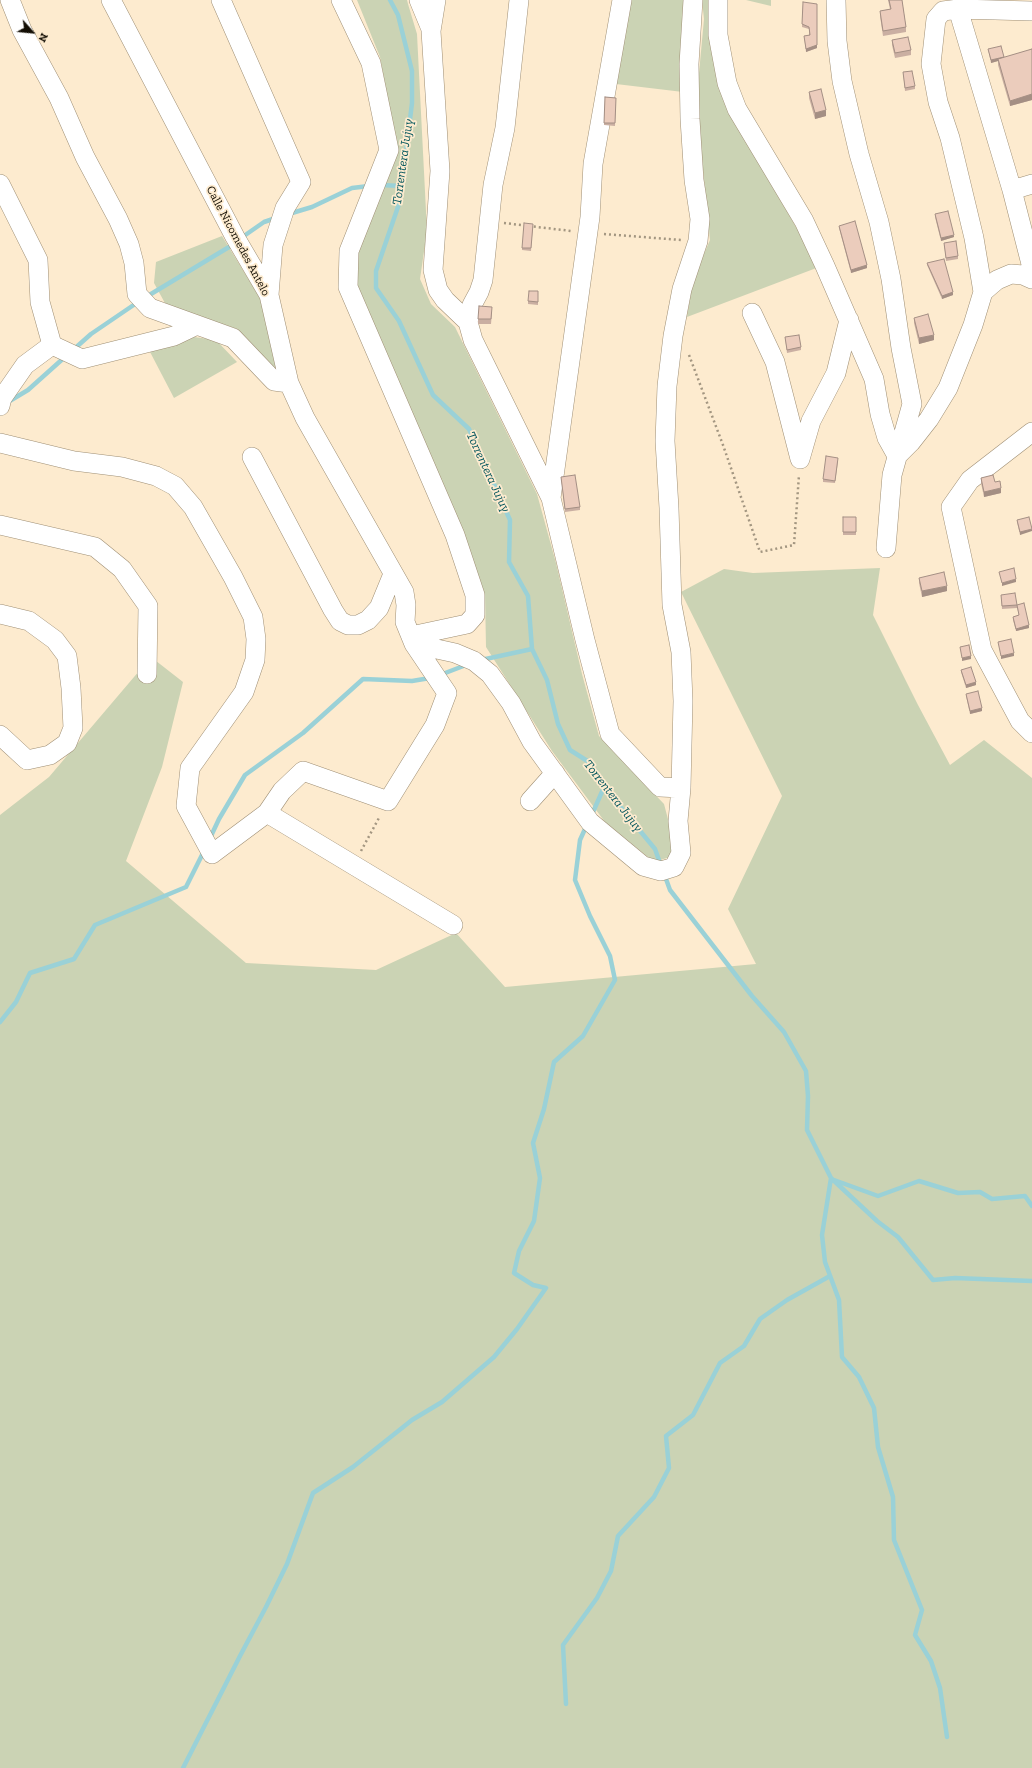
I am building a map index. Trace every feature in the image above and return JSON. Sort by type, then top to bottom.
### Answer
[{"type":"street","points":[[10,0],[22,30],[59,98],[85,157],[130,244],[136,278],[137,294],[150,308],[233,338],[274,381],[289,383]]},
{"type":"street","name":"Calle Nicomedes Antelo","points":[[111,0],[231,230],[269,295],[289,383],[305,418],[404,592],[406,605],[405,622],[412,640],[447,692],[435,725],[388,801]]},
{"type":"street","points":[[221,0],[301,182],[285,208],[273,245],[269,295]]},
{"type":"street","points":[[341,0],[371,63],[389,150],[349,251],[348,287],[455,534],[474,595],[475,616],[467,624],[412,640]]},
{"type":"street","points":[[419,0],[431,31]]},
{"type":"street","points":[[436,0],[431,31],[440,171],[433,270],[438,290],[445,300],[468,322]]},
{"type":"street","points":[[519,0],[505,128],[493,185],[483,280],[472,305],[468,322],[473,340],[551,498],[585,640],[610,734],[660,787],[681,788]]},
{"type":"street","points":[[551,498],[590,217],[593,164],[622,0]]},
{"type":"street","points":[[412,640],[455,653],[474,661],[490,674],[511,703],[532,742],[590,822],[644,866],[661,872],[674,867],[681,853],[678,821],[681,788],[683,700],[681,652],[672,605],[669,508],[664,441],[672,336],[682,289],[698,241],[700,219],[694,180],[690,119],[689,64],[693,0]]},
{"type":"street","points":[[718,0],[718,35],[727,83],[738,109],[804,221],[874,379],[880,414],[887,438],[897,456]]},
{"type":"street","points":[[836,0],[837,41],[842,81],[859,154],[880,229],[891,279],[901,348],[912,404],[892,475],[886,548]]},
{"type":"street","points":[[897,456],[911,442],[929,419],[948,388],[973,325],[983,292],[974,238],[950,138],[938,102],[932,64],[936,19],[943,11],[958,9],[1032,11]]},
{"type":"street","points":[[958,9],[1012,190],[1032,268]]},
{"type":"street","points":[[0,184],[38,260],[40,302],[52,345],[82,359],[174,336],[197,325]]},
{"type":"street","points":[[1012,190],[1032,184]]},
{"type":"street","points":[[983,292],[996,280],[1011,274],[1022,274],[1032,279]]},
{"type":"street","points":[[752,313],[775,362],[800,460]]},
{"type":"street","points":[[800,460],[811,421],[836,373],[849,320]]},
{"type":"street","points":[[0,406],[2,398],[25,365],[52,345]]},
{"type":"street","points":[[1032,432],[970,480],[951,507],[982,650],[1020,721],[1032,733]]},
{"type":"street","points":[[0,443],[74,461],[122,467],[156,476],[175,486],[193,507],[253,617],[256,639],[255,660],[244,692],[190,768],[186,806],[212,854],[268,813],[282,791],[302,771],[388,801]]},
{"type":"street","points":[[252,457],[340,621],[348,625],[358,625],[368,620],[379,608],[393,574]]},
{"type":"street","points":[[0,525],[95,547],[122,569],[148,606],[147,674]]},
{"type":"street","points":[[0,614],[29,621],[55,640],[67,656],[71,688],[72,728],[67,743],[50,755],[27,760],[0,735]]},
{"type":"street","points":[[530,801],[555,773]]},
{"type":"street","points":[[268,813],[453,925]]},
{"type":"path","points":[[687,350],[723,445],[760,552],[794,545],[800,460]]},
{"type":"path","points":[[354,865],[388,801]]},
{"type":"green space","points":[[357,0],[407,0],[417,34],[427,231],[420,279],[431,304],[455,327],[537,494],[556,563],[582,674],[599,736],[664,804],[674,842],[670,857],[654,862],[605,822],[552,751],[486,647],[485,595],[463,531],[354,282],[357,244],[396,145],[380,57]]},
{"type":"green space","points":[[627,0],[688,0],[683,92],[616,84]]},
{"type":"green space","points":[[702,0],[709,0],[713,48],[770,182],[819,267],[687,317],[693,279],[710,240],[701,149],[698,84],[704,19]]},
{"type":"green space","points":[[746,0],[771,0],[771,6]]},
{"type":"green space","points":[[222,236],[260,298],[279,372],[237,329],[166,305],[154,283],[156,262]]},
{"type":"green space","points":[[194,337],[216,340],[237,362],[174,398],[149,350]]},
{"type":"green space","points":[[880,568],[873,615],[950,765],[984,740],[1032,778],[1032,1768],[0,1768],[0,815],[49,777],[151,657],[183,682],[162,767],[126,861],[246,963],[376,970],[456,933],[505,987],[756,964],[728,909],[782,796],[681,592],[724,569],[753,573]]},
{"type":"building","points":[[889,0],[902,0],[906,27],[883,31],[880,11],[891,9]]},
{"type":"building","points":[[803,2],[817,4],[817,45],[806,49],[804,36],[810,35],[809,27],[802,24]]},
{"type":"building","points":[[908,37],[911,50],[895,53],[892,40]]},
{"type":"building","points":[[1001,46],[1004,57],[991,60],[988,49]]},
{"type":"building","points":[[1032,49],[1032,94],[1010,101],[998,59]]},
{"type":"building","points":[[912,71],[915,86],[905,88],[903,72]]},
{"type":"building","points":[[821,89],[826,110],[815,113],[809,92]]},
{"type":"building","points":[[605,97],[616,98],[615,123],[604,123]]},
{"type":"building","points":[[948,211],[954,235],[941,238],[935,214]]},
{"type":"building","points":[[855,221],[867,265],[851,270],[839,226]]},
{"type":"building","points":[[524,223],[533,224],[531,248],[522,248]]},
{"type":"building","points":[[956,241],[958,256],[946,258],[944,243]]},
{"type":"building","points":[[944,259],[953,292],[942,296],[927,263]]},
{"type":"building","points":[[529,291],[538,291],[538,302],[528,301]]},
{"type":"building","points":[[479,306],[492,307],[491,319],[478,319]]},
{"type":"building","points":[[928,314],[934,335],[919,338],[914,318]]},
{"type":"building","points":[[799,335],[801,347],[787,350],[785,337]]},
{"type":"building","points":[[826,456],[838,458],[835,481],[823,479]]},
{"type":"building","points":[[575,475],[580,507],[565,509],[561,477]]},
{"type":"building","points":[[993,475],[995,482],[1000,481],[1001,488],[984,492],[981,478]]},
{"type":"building","points":[[843,517],[856,517],[856,532],[843,532]]},
{"type":"building","points":[[1029,517],[1032,529],[1020,532],[1017,520]]},
{"type":"building","points":[[1014,568],[1016,579],[1002,583],[999,572]]},
{"type":"building","points":[[944,572],[947,586],[922,591],[919,578]]},
{"type":"building","points":[[1015,593],[1017,605],[1002,606],[1001,595]]},
{"type":"building","points":[[1024,603],[1029,625],[1016,629],[1013,617],[1019,615],[1017,605]]},
{"type":"building","points":[[1011,639],[1014,653],[1001,656],[998,642]]},
{"type":"building","points":[[969,645],[971,656],[962,658],[960,647]]},
{"type":"building","points":[[971,667],[976,682],[966,685],[961,670]]},
{"type":"building","points":[[978,691],[982,708],[970,711],[966,694]]},
{"type":"waterway","name":"Torrentera Jujuy","points":[[390,0],[398,15],[412,71],[412,103],[400,201],[376,271],[376,288],[399,321],[433,395],[469,429],[510,520],[509,562],[528,596],[532,649],[547,680],[558,724],[570,750],[589,762],[622,809],[655,849],[660,863]]},
{"type":"waterway","points":[[380,185],[402,186]]},
{"type":"waterway","points":[[292,213],[312,207],[352,188],[369,186]]},
{"type":"waterway","points":[[241,238],[264,222],[273,219]]},
{"type":"waterway","points":[[146,297],[234,244]]},
{"type":"waterway","points":[[73,350],[91,334],[138,302]]},
{"type":"waterway","points":[[8,402],[28,390],[66,356]]},
{"type":"waterway","points":[[481,660],[532,649]]},
{"type":"waterway","points":[[440,675],[466,665]]},
{"type":"waterway","points":[[211,836],[219,819],[245,775],[303,733],[363,679],[412,681],[430,678]]},
{"type":"waterway","points":[[593,812],[605,785]]},
{"type":"waterway","points":[[183,1768],[287,1564],[313,1493],[353,1467],[412,1420],[442,1402],[494,1357],[517,1329],[546,1288],[533,1285],[514,1273],[519,1251],[534,1221],[540,1178],[533,1143],[544,1109],[554,1062],[583,1036],[615,980],[610,956],[590,916],[575,880],[580,840],[585,829]]},
{"type":"waterway","points":[[0,1022],[16,1002],[30,973],[74,959],[95,925],[186,887],[203,853]]},
{"type":"waterway","name":"Torrentera Jujuy","points":[[666,879],[670,890],[752,996],[784,1032],[806,1071],[808,1096],[807,1130],[831,1178],[877,1221],[898,1237],[933,1280],[955,1278],[1032,1281]]},
{"type":"waterway","points":[[831,1178],[822,1235],[825,1262],[839,1300],[842,1357],[859,1377],[874,1408],[878,1447],[893,1497],[894,1540],[922,1610],[915,1635],[931,1661],[940,1688],[947,1737]]},
{"type":"waterway","points":[[834,1180],[878,1196],[919,1181],[958,1193],[980,1192],[992,1199],[1025,1196],[1032,1206]]},
{"type":"waterway","points":[[566,1704],[563,1645],[597,1598],[611,1571],[618,1536],[654,1497],[669,1468],[666,1436],[693,1415],[720,1363],[744,1346],[760,1319],[787,1300],[830,1276]]}]
